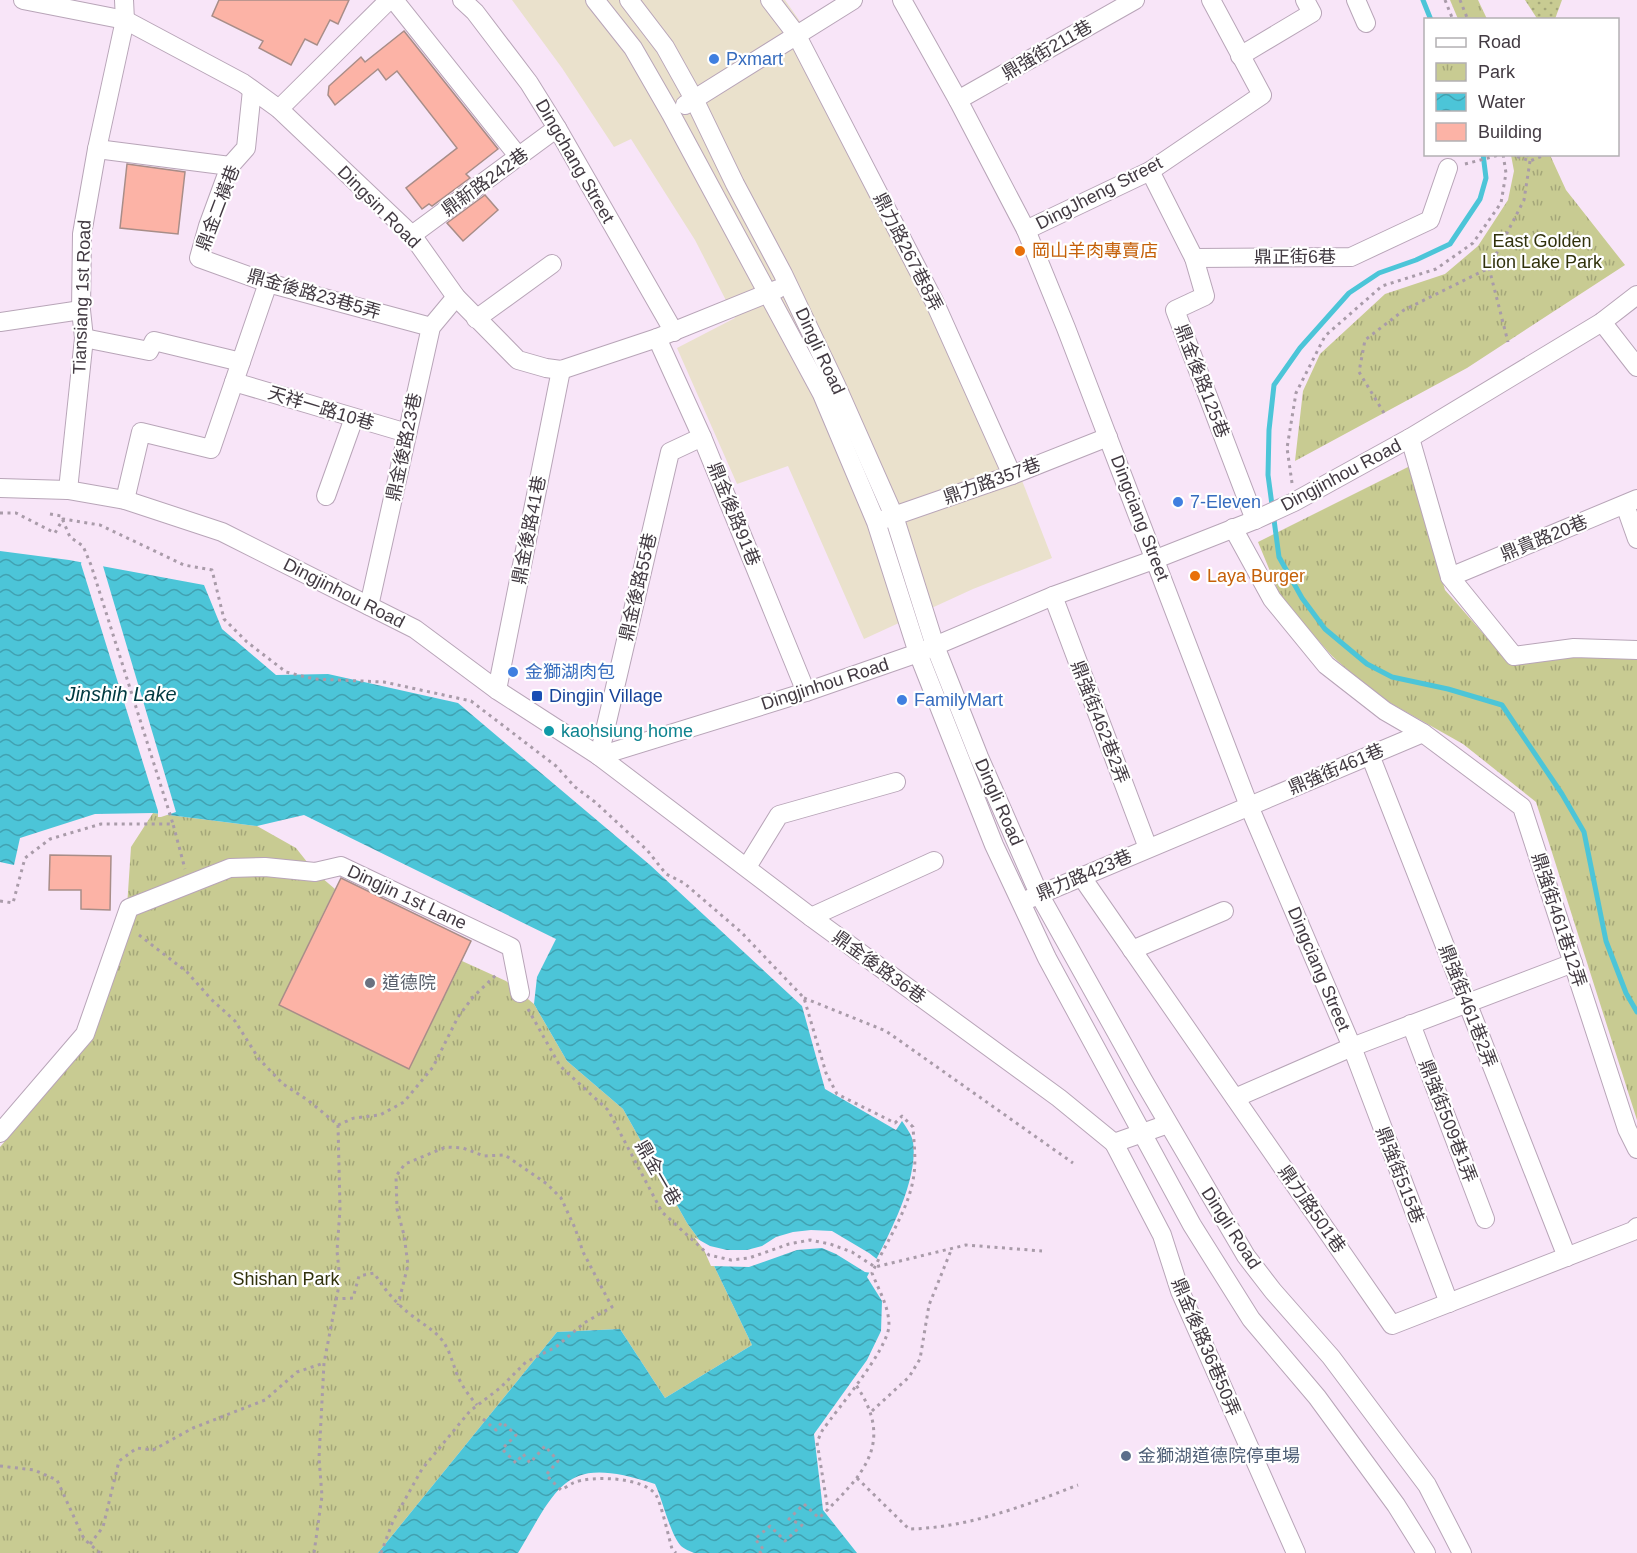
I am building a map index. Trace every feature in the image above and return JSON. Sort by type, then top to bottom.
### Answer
[{"type":"street","name":"Dingsin Road","points":[[23,0],[125,20],[252,90],[279,109],[412,235],[456,297],[518,360],[561,370]]},
{"type":"street","name":"Tiansiang 1st Road","points":[[68,490],[84,338],[81,310],[82,234],[97,149],[125,20],[124,0]]},
{"type":"street","points":[[279,109],[389,0]]},
{"type":"street","points":[[394,0],[519,157]]},
{"type":"street","name":"Dingchang Street","points":[[462,0],[475,12],[529,83],[557,128],[665,335]]},
{"type":"street","name":"Dingli Road","points":[[595,0],[633,48],[822,394],[927,649],[994,845],[1047,958],[1192,1225],[1251,1319],[1317,1397],[1396,1505],[1426,1553]]},
{"type":"street","name":"Dingli Road","points":[[629,0],[665,47],[694,99],[836,385],[894,516],[927,649],[979,758],[1039,894],[1168,1124],[1246,1256],[1273,1291],[1331,1357],[1427,1485],[1462,1553]]},
{"type":"street","name":"鼎力路267巷8弄","points":[[770,0],[796,34],[934,301],[1012,475]]},
{"type":"street","points":[[671,114],[853,0]]},
{"type":"street","name":"Dingciang Street","points":[[902,0],[958,100],[1026,230],[1156,559],[1249,806],[1352,1047]]},
{"type":"street","name":"鼎強街211巷","points":[[958,100],[1135,0]]},
{"type":"street","points":[[1211,0],[1240,56],[1309,7]]},
{"type":"street","points":[[1356,0],[1366,23]]},
{"type":"street","name":"DingJheng Street","points":[[1026,230],[1150,171],[1262,96],[1240,56]]},
{"type":"street","name":"鼎金二橫巷","points":[[198,258],[230,166],[246,148],[252,90]]},
{"type":"street","name":"鼎新路242巷","points":[[412,235],[557,128]]},
{"type":"street","points":[[97,149],[230,166]]},
{"type":"street","name":"鼎正街6巷","points":[[1194,258],[1351,257],[1430,220],[1448,168]]},
{"type":"street","points":[[1150,171],[1194,258]]},
{"type":"street","name":"鼎金後路23巷5弄","points":[[198,258],[268,283],[431,327]]},
{"type":"street","name":"鼎金後路125巷","points":[[1194,258],[1205,296],[1175,310],[1255,520]]},
{"type":"street","points":[[476,319],[552,264]]},
{"type":"street","points":[[125,500],[141,432],[211,449],[268,283]]},
{"type":"street","points":[[561,370],[665,335],[788,285]]},
{"type":"street","name":"Dingjinhou Road","points":[[0,488],[68,490],[125,500],[222,532],[415,629],[497,690],[599,756],[806,692],[927,649],[1053,596],[1255,520],[1294,502],[1410,438],[1602,322],[1637,294]]},
{"type":"street","name":"鼎金後路23巷","points":[[369,606],[431,327],[456,297]]},
{"type":"street","points":[[0,322],[81,310]]},
{"type":"street","points":[[1602,322],[1637,367]]},
{"type":"street","name":"鼎金後路91巷","points":[[665,335],[702,436],[806,692]]},
{"type":"street","points":[[84,338],[149,351],[154,341],[241,362]]},
{"type":"street","name":"鼎金後路41巷","points":[[497,690],[561,370]]},
{"type":"street","name":"天祥一路10巷","points":[[234,382],[407,434]]},
{"type":"street","points":[[326,496],[354,418]]},
{"type":"street","name":"鼎金後路55巷","points":[[599,756],[670,452],[702,436]]},
{"type":"street","name":"鼎力路357巷","points":[[876,522],[1012,475],[1108,437]]},
{"type":"street","points":[[1410,438],[1450,577],[1514,656],[1574,648],[1637,650]]},
{"type":"street","points":[[1631,502],[1637,539]]},
{"type":"street","name":"鼎貴路20巷","points":[[1450,577],[1631,502]]},
{"type":"street","name":"鼎強街461巷12弄","points":[[1233,528],[1272,599],[1326,665],[1385,711],[1423,733],[1522,807],[1627,1129],[1637,1149]]},
{"type":"street","name":"鼎強街462巷2弄","points":[[1053,596],[1148,848]]},
{"type":"street","name":"鼎強街461巷","points":[[1148,848],[1423,733]]},
{"type":"street","name":"鼎強街461巷2弄","points":[[1370,755],[1567,1257]]},
{"type":"street","name":"鼎金後路36巷","points":[[599,756],[810,917],[1059,1098],[1114,1143]]},
{"type":"street","points":[[747,867],[779,815],[896,782]]},
{"type":"street","name":"鼎力路423巷","points":[[1020,903],[1148,848]]},
{"type":"street","points":[[810,917],[934,861]]},
{"type":"street","name":"Dingjin 1st Lane","points":[[126,916],[129,908],[230,868],[265,867],[315,872],[341,866],[511,947],[520,993]]},
{"type":"street","name":"鼎力路501巷","points":[[1081,876],[1392,1325],[1633,1231],[1637,1227]]},
{"type":"street","points":[[1132,950],[1224,911]]},
{"type":"street","points":[[0,1133],[85,1034],[126,916]]},
{"type":"street","points":[[1235,1098],[1352,1047],[1573,963]]},
{"type":"street","name":"鼎強街509巷1弄","points":[[1411,1024],[1485,1219]]},
{"type":"street","name":"鼎強街515巷","points":[[1352,1047],[1449,1303]]},
{"type":"street","points":[[1114,1143],[1168,1124]]},
{"type":"street","name":"鼎金後路36巷50弄","points":[[1114,1143],[1162,1235],[1180,1291],[1296,1553]]},
{"type":"path","points":[[1444,0],[1452,18]]},
{"type":"path","points":[[1460,0],[1467,18]]},
{"type":"path","points":[[1467,163],[1495,156]]},
{"type":"path","points":[[1294,502],[1287,448],[1296,393],[1325,336],[1382,286],[1436,269],[1473,243],[1501,203],[1506,173],[1503,156]]},
{"type":"path","points":[[1516,156],[1530,161],[1542,156]]},
{"type":"path","points":[[1384,414],[1359,372],[1365,340],[1404,310],[1489,268],[1524,200],[1530,161],[1528,156]]},
{"type":"path","points":[[1489,268],[1508,342]]},
{"type":"path","points":[[0,513],[16,513],[55,533],[63,519]]},
{"type":"path","points":[[50,514],[61,516],[63,519],[100,525],[183,565],[212,570],[224,619],[247,642],[286,672],[314,679],[384,682],[471,701],[555,766],[575,787],[596,802],[647,850],[666,874],[684,883],[741,932],[804,998],[886,1031],[1073,1163]]},
{"type":"path","points":[[63,519],[70,537],[83,546],[91,565],[173,824],[189,884]]},
{"type":"path","points":[[0,901],[13,903],[25,858],[50,840],[101,824],[173,824]]},
{"type":"path","points":[[126,916],[139,936],[187,972],[210,999],[235,1021],[259,1059],[283,1084],[309,1101],[338,1125],[340,1209],[337,1251],[340,1280],[324,1363],[319,1458],[322,1496],[314,1553]]},
{"type":"path","points":[[338,1125],[354,1118],[380,1115],[404,1102],[433,1067],[458,1017],[472,997],[494,976],[514,964]]},
{"type":"path","name":"鼎金一巷","points":[[520,993],[560,1066],[608,1110],[662,1212],[709,1255],[731,1260],[749,1258],[789,1244],[810,1240],[852,1252],[875,1267]]},
{"type":"path","points":[[804,998],[826,1072],[837,1094],[895,1123],[902,1116],[913,1127],[914,1175],[900,1221],[886,1243],[872,1273],[885,1298],[889,1327],[879,1353],[822,1431],[818,1442],[828,1510]]},
{"type":"path","points":[[381,1553],[393,1521],[422,1469],[477,1405],[526,1362],[556,1347],[584,1323],[612,1307],[583,1252],[561,1198],[539,1177],[505,1155],[484,1156],[463,1148],[446,1147],[405,1164],[396,1176],[397,1209],[408,1265],[398,1305]]},
{"type":"path","points":[[875,1267],[966,1245],[1042,1251]]},
{"type":"path","points":[[871,1411],[909,1377],[920,1359],[929,1305],[952,1248]]},
{"type":"path","points":[[335,1299],[353,1298],[359,1276],[374,1273],[385,1291],[398,1305],[430,1328],[443,1341],[468,1395],[477,1405]]},
{"type":"path","points":[[90,1544],[103,1527],[119,1461],[137,1448],[153,1450],[193,1428],[265,1400],[297,1372],[324,1363]]},
{"type":"path","points":[[759,1553],[764,1550],[755,1539],[770,1526],[785,1541],[802,1525],[789,1519],[804,1504],[819,1518],[857,1478],[871,1452],[876,1432],[871,1411],[856,1384]]},
{"type":"path","points":[[483,1419],[496,1430],[502,1422],[516,1436],[502,1449],[516,1463],[523,1454],[530,1463],[544,1446],[558,1461],[546,1475],[561,1490],[574,1482],[590,1479],[616,1479],[644,1485],[656,1496],[672,1549],[676,1553]]},
{"type":"path","points":[[0,1466],[34,1470],[57,1480],[84,1539],[100,1553]]},
{"type":"path","points":[[857,1478],[909,1529],[936,1528],[1014,1509],[1078,1485]]},
{"type":"shaded area","points":[[512,0],[785,0],[799,20],[1016,465],[1052,558],[973,589],[864,639],[788,466],[737,484],[677,348],[735,318],[695,240],[631,139],[614,147],[562,68]]},
{"type":"green space","points":[[1450,0],[1478,0],[1487,18],[1458,18]]},
{"type":"green space","points":[[1525,0],[1562,0],[1555,18],[1537,18]]},
{"type":"green space","name":"East Golden Lion Lake Park","points":[[1511,156],[1550,156],[1566,190],[1625,265],[1467,368],[1295,461],[1303,391],[1320,354],[1385,294],[1445,274],[1478,246],[1508,200],[1514,171]]},
{"type":"green space","points":[[1410,466],[1445,590],[1511,665],[1577,656],[1637,657],[1637,1120],[1536,802],[1463,744],[1376,695],[1332,656],[1281,598],[1258,542]]},
{"type":"green space","name":"Shishan Park","points":[[153,813],[257,826],[296,848],[315,872],[335,889],[279,1005],[409,1069],[462,961],[506,981],[534,1004],[567,1061],[623,1109],[687,1223],[706,1249],[752,1345],[665,1398],[620,1329],[557,1332],[378,1553],[0,1553],[0,1147],[92,1040],[125,937],[131,847]]},
{"type":"water","name":"Jinshih Lake","points":[[0,551],[69,560],[204,585],[222,629],[276,675],[328,674],[458,703],[650,865],[802,1006],[825,1089],[896,1130],[902,1121],[913,1142],[911,1175],[899,1211],[867,1277],[882,1301],[881,1331],[867,1360],[814,1434],[823,1510],[857,1553],[694,1553],[682,1547],[677,1541],[655,1484],[602,1473],[584,1474],[569,1481],[556,1492],[518,1553],[378,1553],[557,1332],[620,1329],[665,1398],[752,1345],[706,1249],[687,1223],[623,1109],[567,1061],[534,1004],[537,977],[556,939],[304,815],[257,826],[153,813],[95,814],[20,838],[14,865],[0,862]]},
{"type":"pier","points":[[82,559],[103,566],[176,812],[158,817],[81,564]]},
{"type":"pier","points":[[811,1230],[832,1231],[869,1253],[878,1260],[872,1273],[865,1272],[822,1248],[797,1250],[749,1267],[711,1266],[704,1250],[694,1237],[710,1246],[727,1250],[747,1250],[762,1246],[776,1237]]},
{"type":"building","points":[[219,0],[349,0],[338,24],[330,20],[317,45],[305,39],[291,65],[259,48],[263,41],[212,16]]},
{"type":"building","points":[[404,31],[498,149],[466,174],[470,178],[432,206],[429,204],[422,209],[406,188],[457,148],[397,71],[386,80],[378,69],[335,105],[328,95],[329,86],[361,57],[365,62]]},
{"type":"building","points":[[127,164],[185,172],[178,234],[120,228]]},
{"type":"building","points":[[485,195],[498,210],[463,241],[447,223]]},
{"type":"building","points":[[50,855],[111,856],[110,910],[81,909],[81,890],[49,890]]},
{"type":"building","name":"道德院","points":[[341,878],[471,941],[409,1069],[279,1005]]},
{"type":"waterway","points":[[1423,0],[1430,18]]},
{"type":"waterway","points":[[1483,156],[1486,178],[1480,199],[1450,244],[1416,260],[1379,273],[1349,293],[1300,348],[1274,385],[1269,430],[1268,475],[1279,557],[1302,598],[1325,629],[1367,664],[1392,677],[1448,689],[1502,705],[1562,794],[1584,832],[1606,941],[1626,993],[1637,1012]]},
{"type":"place","name":"Pxmart","points":[[714,59]]},
{"type":"place","name":"岡山羊肉專賣店","points":[[1020,251]]},
{"type":"place","name":"7-Eleven","points":[[1178,502]]},
{"type":"place","name":"Laya Burger","points":[[1195,576]]},
{"type":"place","name":"金獅湖肉包","points":[[513,672]]},
{"type":"place","name":"Dingjin Village","points":[[537,696]]},
{"type":"place","name":"FamilyMart","points":[[902,700]]},
{"type":"place","name":"kaohsiung home","points":[[549,731]]},
{"type":"place","name":"道德院","points":[[370,983]]},
{"type":"place","name":"金獅湖道德院停車場","points":[[1126,1456]]}]
